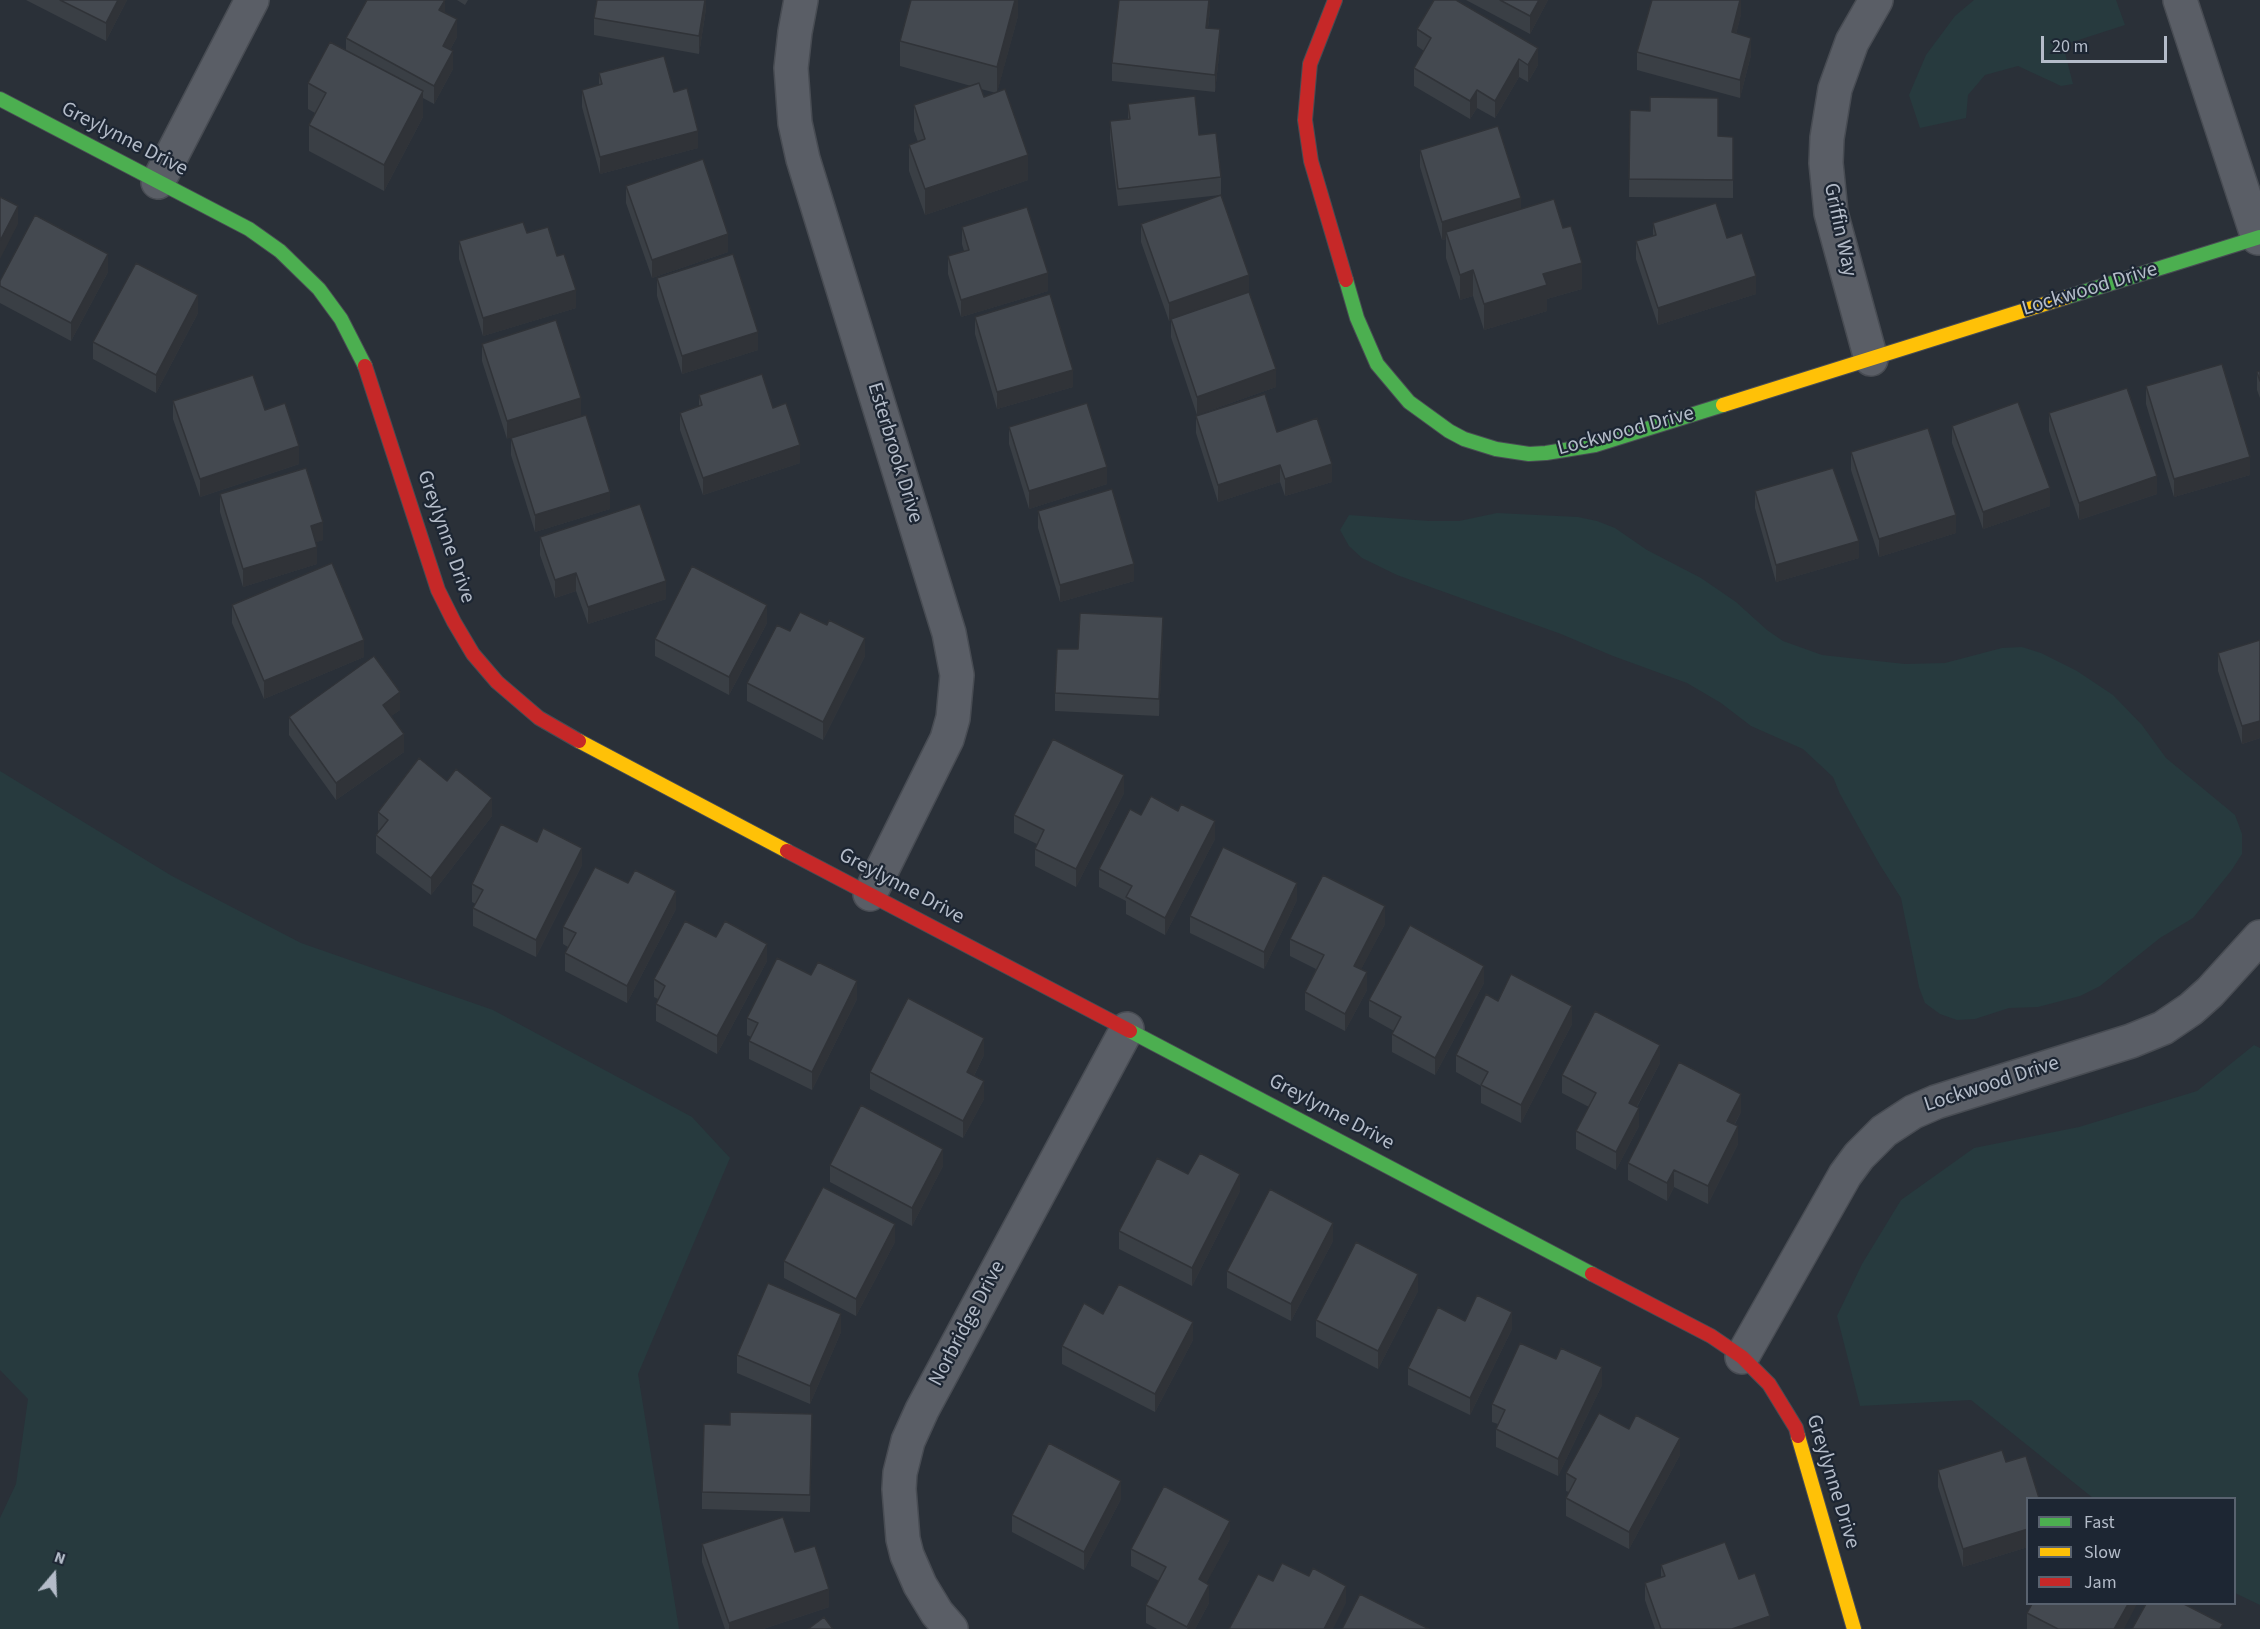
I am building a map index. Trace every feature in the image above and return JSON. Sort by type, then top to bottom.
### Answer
[{"type":"street","points":[[158,182],[252,0]]},
{"type":"street","name":"Esterbrook Drive","points":[[801,0],[791,68],[795,123],[803,159],[949,633],[956,665],[956,696],[947,739],[870,894]]},
{"type":"street","name":"Lockwood Drive","points":[[1335,0],[1318,37],[1308,78],[1305,120],[1311,161],[1357,318],[1369,349],[1397,391],[1408,402],[1435,423],[1464,439],[1496,449],[1529,454],[1562,452],[1595,445],[2259,238]]},
{"type":"street","name":"Griffin Way","points":[[1871,359],[1831,213],[1826,163],[1829,122],[1835,89],[1852,42],[1876,0]]},
{"type":"street","points":[[2180,0],[2259,238]]},
{"type":"street","name":"Greylynne Drive","points":[[0,99],[233,220],[280,251],[307,276],[341,319],[366,368],[438,590],[464,638],[497,682],[554,728],[1711,1336],[1742,1357],[1769,1384],[1796,1428],[1854,1629]]},
{"type":"street","name":"Lockwood Drive","points":[[1742,1357],[1845,1175],[1858,1156],[1884,1131],[1913,1112],[1936,1102],[2131,1041],[2163,1028],[2192,1009],[2210,992],[2260,936]]},
{"type":"street","name":"Norbridge Drive","points":[[951,1629],[937,1613],[920,1585],[903,1539],[899,1489],[900,1473],[908,1441],[921,1410],[1127,1029]]},
{"type":"green space","points":[[1974,0],[2116,0],[2125,25],[2063,45],[2073,84],[2061,86],[2018,66],[1985,75],[1968,95],[1966,118],[1920,128],[1909,95],[1926,55],[1955,16]]},
{"type":"green space","points":[[1497,513],[1578,517],[1615,528],[1647,550],[1701,578],[1736,602],[1783,641],[1822,655],[1905,664],[1945,663],[2002,648],[2022,647],[2041,653],[2077,671],[2113,695],[2142,725],[2166,758],[2235,815],[2242,834],[2242,854],[2193,918],[2160,938],[2100,986],[2080,996],[2038,1007],[2009,1008],[1975,1019],[1957,1020],[1940,1014],[1925,1003],[1919,987],[1901,898],[1840,794],[1833,777],[1803,749],[1751,726],[1721,703],[1687,683],[1561,634],[1397,575],[1362,558],[1349,546],[1340,530],[1349,515],[1459,521]]},
{"type":"green space","points":[[0,771],[172,876],[301,943],[493,1010],[692,1117],[730,1158],[638,1374],[679,1629],[0,1629],[0,1518],[16,1484],[28,1399],[0,1370]]},
{"type":"green space","points":[[2254,1045],[2260,1048],[2260,1605],[2236,1593],[2236,1497],[2092,1497],[1971,1400],[1860,1406],[1837,1316],[1862,1264],[1901,1200],[1974,1148],[2079,1127],[2197,1091]]},
{"type":"building","points":[[60,0],[118,0],[106,23]]},
{"type":"building","points":[[367,0],[445,0],[439,10],[457,19],[443,46],[453,51],[434,86],[346,38]]},
{"type":"building","points":[[597,0],[705,0],[699,36],[594,18]]},
{"type":"building","points":[[911,0],[1015,0],[997,67],[900,41]]},
{"type":"building","points":[[1119,0],[1209,0],[1206,28],[1220,29],[1215,75],[1112,63]]},
{"type":"building","points":[[1434,0],[1456,0],[1538,48],[1528,65],[1519,59],[1495,101],[1477,90],[1470,101],[1414,68],[1431,38],[1417,29]]},
{"type":"building","points":[[1500,0],[1539,0],[1530,16]]},
{"type":"building","points":[[1652,0],[1740,0],[1732,32],[1751,38],[1740,80],[1637,52]]},
{"type":"building","points":[[330,42],[423,91],[384,165],[309,125],[326,93],[308,83]]},
{"type":"building","points":[[664,56],[674,92],[687,88],[698,131],[600,157],[582,90],[602,84],[599,73]]},
{"type":"building","points":[[979,83],[984,97],[1005,89],[1028,155],[925,189],[909,145],[925,139],[914,105]]},
{"type":"building","points":[[1195,96],[1199,135],[1216,133],[1221,177],[1118,189],[1110,121],[1130,119],[1128,104]]},
{"type":"building","points":[[1650,97],[1718,98],[1718,136],[1733,137],[1733,180],[1629,179],[1630,110],[1650,111]]},
{"type":"building","points":[[1498,126],[1521,198],[1442,222],[1420,150]]},
{"type":"building","points":[[703,159],[728,234],[652,260],[626,186]]},
{"type":"building","points":[[1221,195],[1249,275],[1169,303],[1141,224]]},
{"type":"building","points":[[0,197],[18,206],[0,241]]},
{"type":"building","points":[[1554,199],[1563,228],[1571,226],[1582,263],[1543,274],[1547,285],[1484,304],[1473,270],[1460,275],[1446,232]]},
{"type":"building","points":[[1716,203],[1727,238],[1742,233],[1756,276],[1658,308],[1636,241],[1656,235],[1653,223]]},
{"type":"building","points":[[1027,207],[1048,273],[961,300],[948,256],[969,250],[962,227]]},
{"type":"building","points":[[35,215],[108,254],[71,323],[0,286],[0,281]]},
{"type":"building","points":[[523,222],[527,233],[548,227],[557,256],[564,254],[576,290],[483,318],[459,241]]},
{"type":"building","points":[[733,254],[758,332],[682,356],[657,278]]},
{"type":"building","points":[[136,263],[198,295],[156,375],[93,342]]},
{"type":"building","points":[[1249,292],[1276,369],[1197,397],[1171,319]]},
{"type":"building","points":[[1050,294],[1073,370],[997,392],[975,317]]},
{"type":"building","points":[[556,320],[581,398],[507,421],[482,344]]},
{"type":"building","points":[[2222,364],[2250,457],[2174,479],[2146,386]]},
{"type":"building","points":[[762,374],[773,408],[786,403],[800,445],[703,478],[680,413],[702,405],[699,395]]},
{"type":"building","points":[[253,375],[265,410],[285,403],[299,446],[200,479],[173,401]]},
{"type":"building","points":[[2127,388],[2157,476],[2079,503],[2049,413]]},
{"type":"building","points":[[1265,394],[1277,432],[1317,418],[1332,464],[1285,479],[1280,465],[1218,485],[1196,416]]},
{"type":"building","points":[[2018,402],[2050,488],[1983,512],[1952,426]]},
{"type":"building","points":[[1087,403],[1107,467],[1029,491],[1009,427]]},
{"type":"building","points":[[586,415],[610,492],[535,515],[511,438]]},
{"type":"building","points":[[1928,428],[1956,515],[1879,539],[1851,452]]},
{"type":"building","points":[[306,468],[323,522],[311,526],[317,547],[243,569],[220,494]]},
{"type":"building","points":[[1833,468],[1859,541],[1776,565],[1755,491]]},
{"type":"building","points":[[1112,489],[1134,564],[1060,585],[1038,511]]},
{"type":"building","points":[[640,504],[666,581],[588,607],[576,573],[555,580],[540,537]]},
{"type":"building","points":[[332,563],[364,640],[264,681],[232,605]]},
{"type":"building","points":[[692,566],[767,605],[729,677],[655,639]]},
{"type":"building","points":[[800,612],[827,625],[829,620],[865,638],[823,722],[747,683],[777,625],[790,631]]},
{"type":"building","points":[[1080,613],[1163,617],[1159,699],[1055,693],[1057,649],[1078,649]]},
{"type":"building","points":[[2260,640],[2260,721],[2242,726],[2218,653]]},
{"type":"building","points":[[374,656],[400,692],[383,705],[404,734],[336,783],[289,717]]},
{"type":"building","points":[[1053,739],[1124,775],[1076,869],[1035,849],[1044,830],[1014,815]]},
{"type":"building","points":[[419,758],[447,781],[456,769],[492,798],[431,878],[376,835],[388,820],[378,812]]},
{"type":"building","points":[[1151,796],[1178,811],[1181,804],[1215,821],[1165,918],[1126,897],[1132,886],[1099,869],[1130,809],[1141,815]]},
{"type":"building","points":[[501,824],[537,842],[543,828],[582,848],[536,940],[473,908],[483,890],[472,884]]},
{"type":"building","points":[[1223,847],[1297,883],[1264,952],[1190,916]]},
{"type":"building","points":[[595,867],[628,883],[635,870],[676,891],[627,986],[565,953],[576,933],[563,927]]},
{"type":"building","points":[[1323,875],[1385,906],[1354,966],[1367,972],[1345,1014],[1305,992],[1324,955],[1290,939]]},
{"type":"building","points":[[685,921],[716,937],[725,921],[767,944],[717,1036],[656,1004],[665,986],[654,979]]},
{"type":"building","points":[[1410,925],[1484,966],[1435,1058],[1392,1034],[1401,1017],[1369,1000]]},
{"type":"building","points":[[777,958],[811,975],[818,962],[857,981],[812,1072],[749,1041],[758,1023],[747,1018]]},
{"type":"building","points":[[1511,974],[1572,1006],[1521,1105],[1481,1085],[1488,1072],[1456,1055],[1486,994],[1498,1001]]},
{"type":"building","points":[[908,998],[984,1038],[967,1072],[984,1081],[963,1121],[870,1072]]},
{"type":"building","points":[[1595,1011],[1660,1045],[1629,1103],[1639,1108],[1616,1152],[1576,1131],[1596,1093],[1562,1075]]},
{"type":"building","points":[[1679,1062],[1741,1094],[1727,1121],[1738,1126],[1708,1186],[1674,1170],[1667,1183],[1628,1163]]},
{"type":"building","points":[[861,1105],[943,1149],[912,1208],[830,1165]]},
{"type":"building","points":[[1200,1153],[1240,1174],[1192,1268],[1119,1231],[1157,1158],[1188,1174]]},
{"type":"building","points":[[823,1187],[895,1224],[856,1299],[784,1261]]},
{"type":"building","points":[[1270,1189],[1333,1223],[1291,1304],[1227,1271]]},
{"type":"building","points":[[1356,1242],[1418,1274],[1378,1351],[1316,1320]]},
{"type":"building","points":[[768,1283],[841,1314],[810,1386],[737,1355]]},
{"type":"building","points":[[1119,1284],[1193,1322],[1155,1394],[1062,1346],[1084,1303],[1103,1314]]},
{"type":"building","points":[[1477,1295],[1512,1312],[1470,1398],[1408,1368],[1438,1307],[1465,1321]]},
{"type":"building","points":[[1520,1343],[1556,1359],[1561,1348],[1602,1367],[1558,1459],[1496,1429],[1505,1410],[1492,1404]]},
{"type":"building","points":[[730,1412],[812,1414],[810,1495],[702,1492],[704,1424],[730,1425]]},
{"type":"building","points":[[1599,1413],[1629,1429],[1636,1415],[1680,1438],[1629,1532],[1566,1498],[1576,1479],[1566,1473]]},
{"type":"building","points":[[1049,1443],[1121,1481],[1084,1552],[1012,1515]]},
{"type":"building","points":[[2002,1450],[2006,1462],[2026,1456],[2039,1497],[2026,1497],[2026,1530],[1963,1549],[1938,1470]]},
{"type":"building","points":[[1164,1486],[1230,1521],[1199,1579],[1209,1585],[1187,1627],[1146,1605],[1166,1567],[1131,1549]]},
{"type":"building","points":[[783,1517],[795,1552],[815,1546],[829,1589],[729,1623],[702,1544]]},
{"type":"building","points":[[1725,1542],[1739,1579],[1755,1573],[1770,1616],[1732,1629],[1661,1629],[1645,1583],[1665,1576],[1661,1565]]},
{"type":"building","points":[[1282,1563],[1309,1576],[1313,1568],[1346,1586],[1324,1629],[1229,1629],[1258,1574],[1273,1581]]},
{"type":"building","points":[[1360,1594],[1429,1629],[1342,1629]]},
{"type":"building","points":[[2031,1605],[2127,1605],[2114,1629],[2058,1629],[2027,1613]]},
{"type":"building","points":[[2145,1605],[2186,1605],[2223,1624],[2220,1629],[2132,1629]]},
{"type":"building","points":[[824,1617],[833,1629],[808,1629]]},
{"type":"traffic: fast","points":[[0,99],[249,229],[280,251],[319,289],[341,319],[365,366]]},
{"type":"traffic: fast","points":[[2067,297],[2260,237]]},
{"type":"traffic: fast","points":[[1346,280],[1357,318],[1377,364],[1409,402],[1464,439],[1496,449],[1529,454],[1546,453],[1595,445],[1723,405]]},
{"type":"traffic: fast","points":[[1130,1031],[1592,1274]]},
{"type":"traffic: slow","points":[[1723,405],[2067,297]]},
{"type":"traffic: slow","points":[[579,741],[787,851]]},
{"type":"traffic: slow","points":[[1798,1436],[1854,1629]]},
{"type":"traffic: jam","points":[[1335,0],[1310,64],[1305,120],[1311,161],[1346,280]]},
{"type":"traffic: jam","points":[[365,366],[438,590],[454,622],[473,654],[497,682],[539,718],[579,741]]},
{"type":"traffic: jam","points":[[787,851],[1130,1031]]},
{"type":"traffic: jam","points":[[1592,1274],[1711,1336],[1742,1357],[1769,1384],[1796,1428],[1798,1436]]}]
